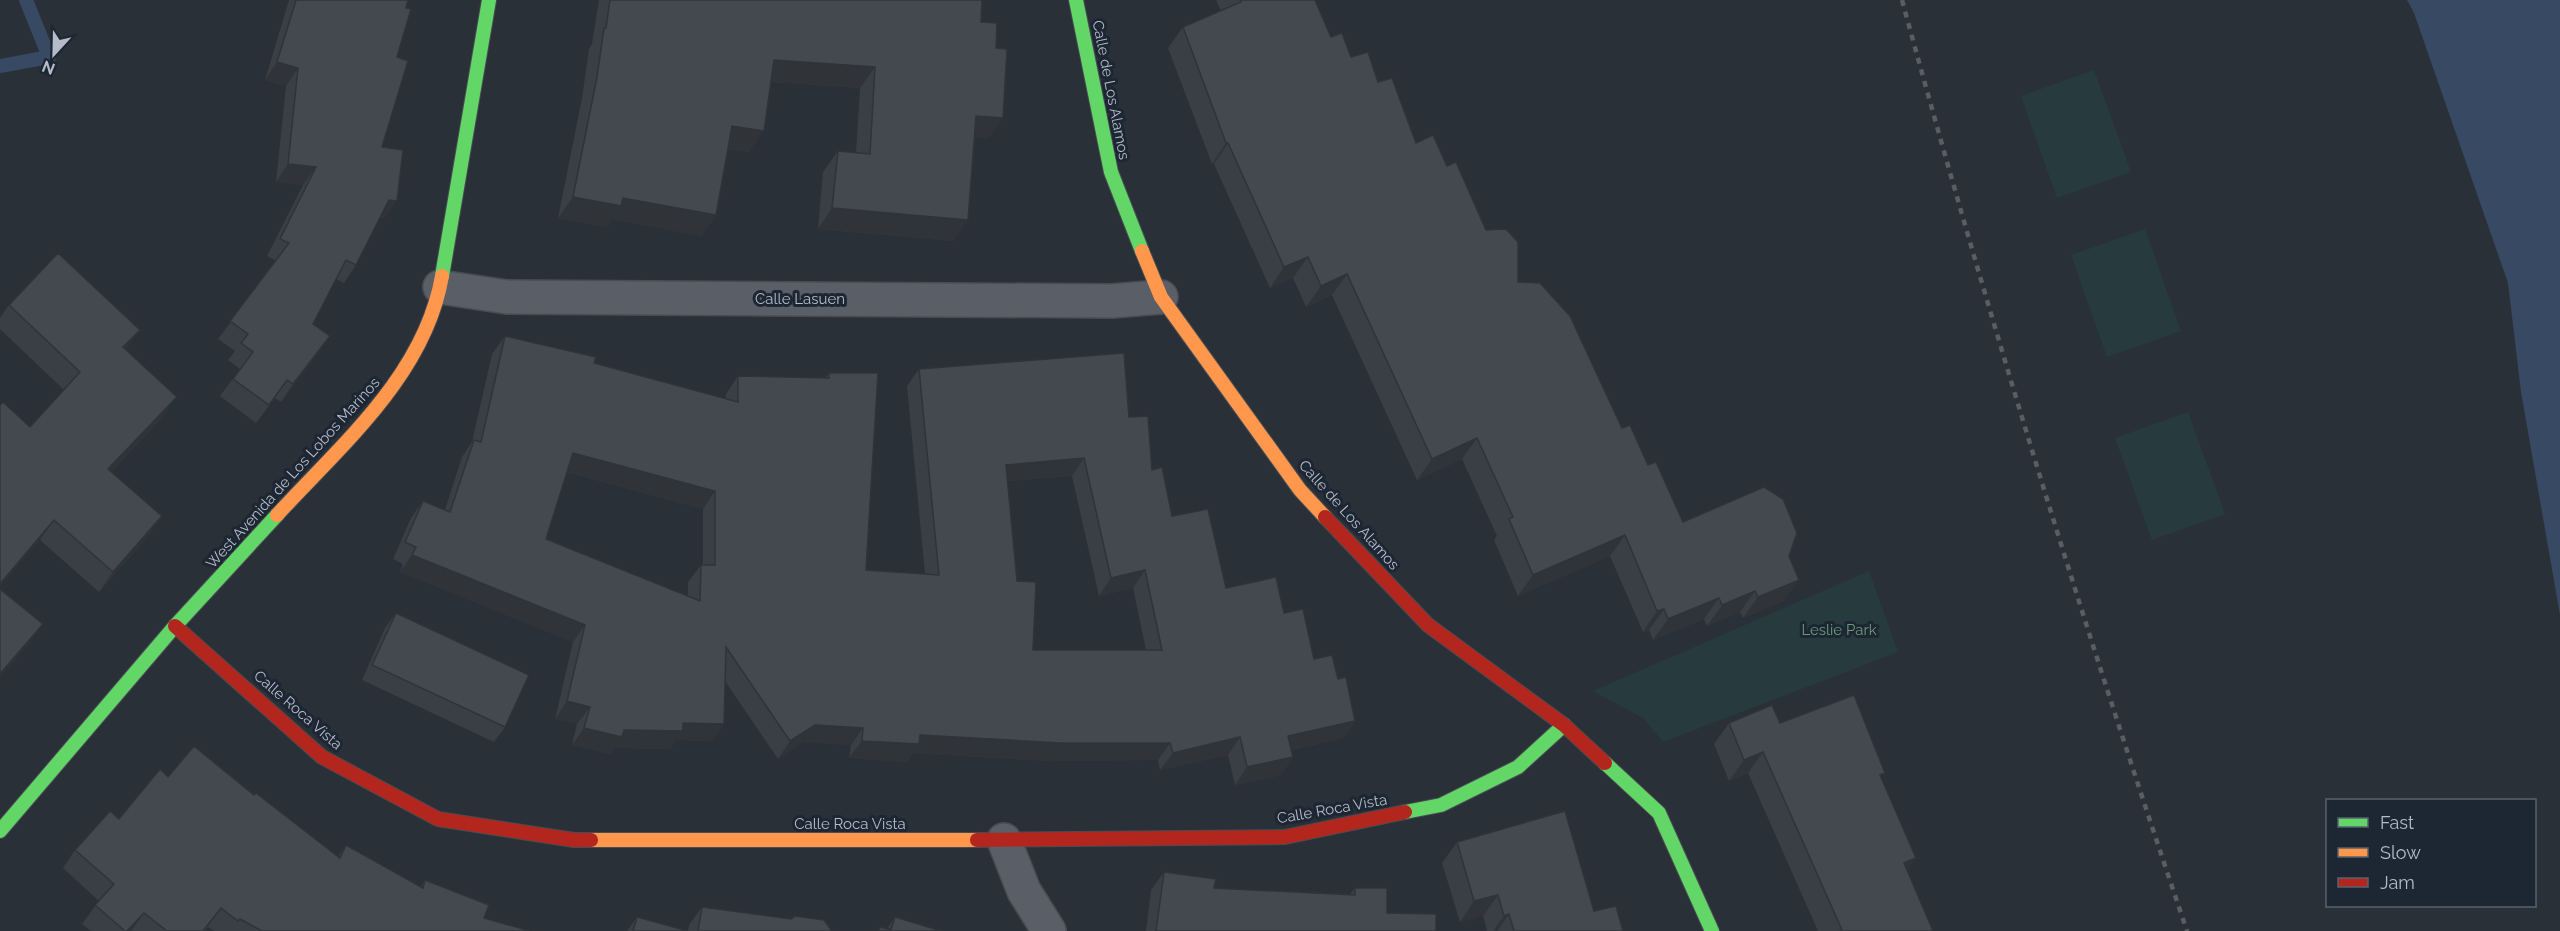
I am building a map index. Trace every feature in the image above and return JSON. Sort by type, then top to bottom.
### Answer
[{"type":"street","name":"West Avenida de Los Lobos Marinos","points":[[0,831],[175,626],[396,385],[431,320],[440,287],[489,0]]},
{"type":"street","name":"Calle de Los Alamos","points":[[1076,0],[1111,172],[1161,297],[1300,490],[1428,625],[1564,726],[1659,813],[1712,931]]},
{"type":"street","name":"Calle Lasuen","points":[[440,287],[507,297],[1100,301],[1161,297]]},
{"type":"street","name":"Calle Roca Vista","points":[[175,626],[223,666],[322,757],[438,819],[574,840],[1004,840],[1285,837],[1441,805],[1518,767],[1564,726]]},
{"type":"street","points":[[1004,840],[1024,891],[1049,931]]},
{"type":"green space","points":[[2094,70],[2131,172],[2057,198],[2021,96]]},
{"type":"green space","points":[[2145,229],[2181,331],[2107,357],[2071,255]]},
{"type":"green space","points":[[2188,412],[2225,514],[2152,540],[2115,438]]},
{"type":"green space","name":"Leslie Park","points":[[1869,571],[1898,652],[1663,742],[1643,718],[1593,691]]},
{"type":"water","points":[[2407,0],[2560,0],[2560,615],[2521,392],[2508,283],[2414,13]]},
{"type":"building","points":[[296,0],[408,0],[406,8],[411,9],[397,57],[408,61],[382,147],[403,150],[397,201],[389,200],[356,265],[346,260],[313,324],[330,336],[293,384],[287,380],[269,405],[233,379],[253,352],[241,343],[248,334],[230,321],[289,243],[280,239],[316,167],[288,164],[298,68],[277,62]]},
{"type":"building","points":[[610,0],[982,0],[981,22],[997,23],[996,48],[1007,49],[1003,118],[976,116],[968,220],[832,208],[838,151],[870,154],[875,67],[774,60],[764,131],[732,126],[716,215],[623,198],[621,206],[573,197]]},
{"type":"building","points":[[1240,0],[1315,0],[1331,37],[1342,33],[1351,57],[1368,52],[1378,82],[1392,78],[1416,143],[1433,135],[1447,166],[1456,162],[1486,230],[1506,229],[1518,242],[1518,282],[1540,283],[1570,316],[1622,428],[1630,425],[1648,465],[1656,462],[1683,522],[1764,487],[1783,499],[1797,533],[1789,556],[1799,580],[1758,597],[1755,591],[1722,605],[1719,598],[1668,619],[1664,609],[1657,611],[1625,535],[1533,575],[1509,519],[1513,517],[1477,438],[1432,459],[1347,274],[1321,286],[1308,257],[1284,267],[1228,143],[1226,143],[1183,27],[1241,2]]},
{"type":"building","points":[[58,253],[140,330],[123,347],[177,397],[108,469],[162,516],[113,572],[54,520],[0,584],[0,405],[3,402],[30,427],[80,372],[9,305]]},
{"type":"building","points":[[505,336],[596,357],[594,363],[738,402],[738,376],[829,378],[829,373],[878,373],[866,570],[939,575],[919,369],[1124,353],[1129,417],[1148,416],[1152,470],[1162,467],[1172,516],[1208,509],[1226,588],[1276,577],[1284,613],[1303,609],[1314,659],[1332,655],[1338,679],[1346,677],[1355,721],[1288,736],[1293,757],[1247,767],[1240,737],[1173,753],[1170,743],[1060,743],[920,735],[919,744],[862,741],[863,728],[815,725],[790,741],[726,647],[724,724],[683,723],[683,731],[624,730],[622,737],[584,728],[590,707],[567,701],[585,625],[412,555],[416,547],[405,542],[423,501],[450,512],[474,440],[481,442]],"holes":[[[573,453],[715,491],[715,565],[701,565],[700,601],[546,539]],[[1084,458],[1111,578],[1145,570],[1162,650],[1033,650],[1036,582],[1017,581],[1006,465]]]},
{"type":"building","points":[[0,589],[43,624],[0,674]]},
{"type":"building","points":[[396,613],[529,675],[505,727],[372,665]]},
{"type":"building","points":[[1854,695],[1885,773],[1880,775],[1916,858],[1904,863],[1933,931],[1840,931],[1842,930],[1763,752],[1744,760],[1729,723],[1772,705],[1780,723]]},
{"type":"building","points":[[194,746],[254,795],[256,793],[340,858],[346,845],[423,888],[425,880],[489,905],[484,918],[530,931],[262,931],[240,919],[238,921],[221,908],[203,931],[167,931],[144,913],[125,931],[95,905],[114,884],[75,850],[110,811],[119,819],[160,769],[168,777]]},
{"type":"building","points":[[1565,811],[1594,911],[1616,906],[1623,931],[1514,931],[1509,914],[1504,916],[1498,895],[1474,901],[1457,842]]},
{"type":"building","points":[[1164,872],[1216,879],[1214,888],[1355,895],[1355,888],[1387,888],[1387,913],[1436,914],[1436,931],[1156,931]]},
{"type":"building","points":[[702,907],[791,919],[795,916],[824,920],[832,931],[698,931]]},
{"type":"building","points":[[637,917],[688,931],[633,931]]},
{"type":"building","points":[[895,917],[941,931],[879,931],[880,927],[891,930]]},
{"type":"waterway","points":[[0,66],[49,57],[26,0]]},
{"type":"railway","points":[[1902,0],[2037,468],[2187,931]]},
{"type":"traffic: fast","points":[[442,276],[489,0]]},
{"type":"traffic: fast","points":[[1076,0],[1111,172],[1142,251]]},
{"type":"traffic: fast","points":[[0,831],[175,626],[277,515]]},
{"type":"traffic: fast","points":[[1405,812],[1441,805],[1518,767],[1564,725]]},
{"type":"traffic: fast","points":[[1605,763],[1659,813],[1712,931]]},
{"type":"traffic: slow","points":[[1142,251],[1161,297],[1300,490],[1325,517]]},
{"type":"traffic: slow","points":[[277,515],[353,435],[399,377],[418,345],[433,312],[442,276]]},
{"type":"traffic: slow","points":[[591,840],[977,840]]},
{"type":"traffic: jam","points":[[1325,517],[1428,625],[1564,725],[1605,763]]},
{"type":"traffic: jam","points":[[175,626],[322,757],[438,819],[574,840],[591,840]]},
{"type":"traffic: jam","points":[[977,840],[1285,837],[1405,812]]}]
